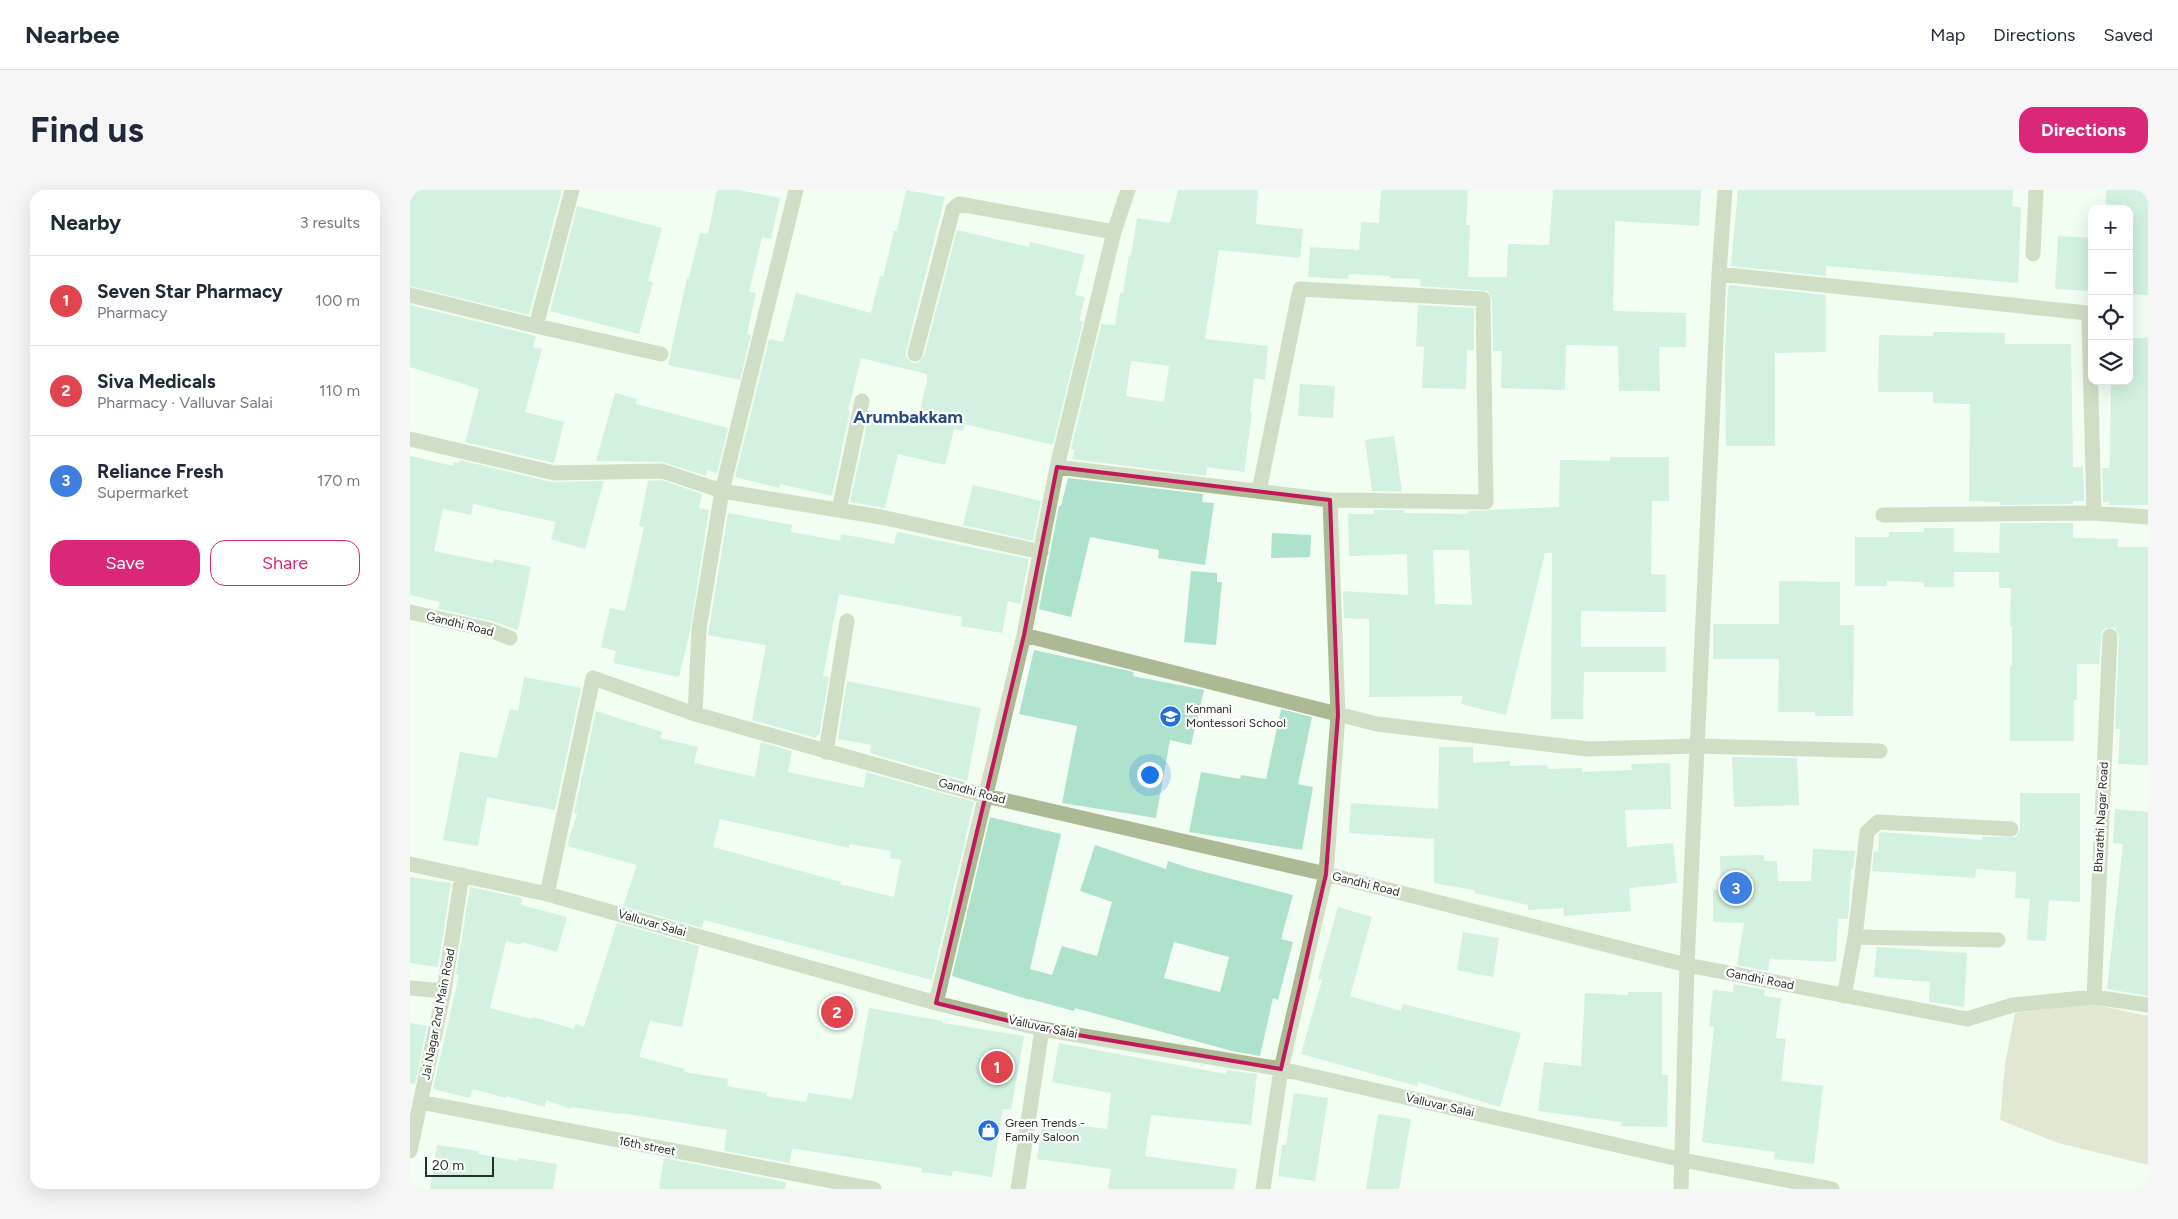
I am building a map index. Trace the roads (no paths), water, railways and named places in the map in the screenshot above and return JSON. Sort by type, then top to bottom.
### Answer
[{"type":"street","points":[[536,326],[572,190]]},
{"type":"street","points":[[695,714],[700,629],[722,491],[796,190]]},
{"type":"street","points":[[936,1003],[1024,634],[1057,467],[1114,232],[1128,190]]},
{"type":"street","points":[[1681,1189],[1687,965],[1719,274],[1725,190]]},
{"type":"street","points":[[2033,254],[2036,190]]},
{"type":"street","points":[[915,354],[953,209],[959,204],[1114,232]]},
{"type":"street","points":[[1719,274],[2087,313],[2089,317],[2094,513]]},
{"type":"street","points":[[1057,467],[1330,500],[1486,502],[1484,299],[1300,289],[1259,491]]},
{"type":"street","points":[[410,295],[661,354]]},
{"type":"street","points":[[839,510],[862,401]]},
{"type":"street","points":[[410,439],[554,473],[662,471],[722,491],[881,517],[1041,552]]},
{"type":"street","points":[[1264,1189],[1281,1069],[1326,874],[1338,716],[1330,500]]},
{"type":"street","points":[[1883,515],[2094,513],[2148,517]]},
{"type":"street","name":"Gandhi Road","points":[[410,612],[490,630],[510,638]]},
{"type":"street","points":[[826,752],[847,621]]},
{"type":"street","points":[[1024,634],[1208,680],[1338,716],[1377,724],[1588,749],[1698,746],[1880,751]]},
{"type":"street","name":"Bharathi Nagar Road","points":[[2094,997],[2110,636]]},
{"type":"street","name":"Gandhi Road","points":[[547,894],[593,678],[695,714],[986,796],[1326,874],[1687,965],[1967,1019],[2013,1005],[2094,997],[2148,1006]]},
{"type":"street","points":[[1844,996],[1856,936],[1867,832],[1878,822],[2011,829]]},
{"type":"street","name":"Valluvar Salai","points":[[410,864],[547,894],[936,1003],[1042,1028],[1281,1069],[1683,1160],[1832,1189]]},
{"type":"street","name":"Jai Nagar 2nd Main Road","points":[[410,1151],[444,991],[462,875]]},
{"type":"street","points":[[1856,936],[1998,940]]},
{"type":"street","points":[[410,988],[444,991]]},
{"type":"street","points":[[1018,1189],[1042,1028]]},
{"type":"street","name":"16th street","points":[[420,1102],[874,1189]]},
{"type":"place","name":"Kanmani Montessori School","points":[[1170,716]]},
{"type":"place","name":"Reliance Fresh","points":[[1736,888]]},
{"type":"place","name":"Siva Medicals","points":[[837,1012]]},
{"type":"place","name":"Seven Star Pharmacy","points":[[997,1067]]},
{"type":"place","name":"Green Trends - Family Saloon","points":[[989,1130]]},
{"type":"district","name":"Arumbakkam","points":[[908,417]]}]
